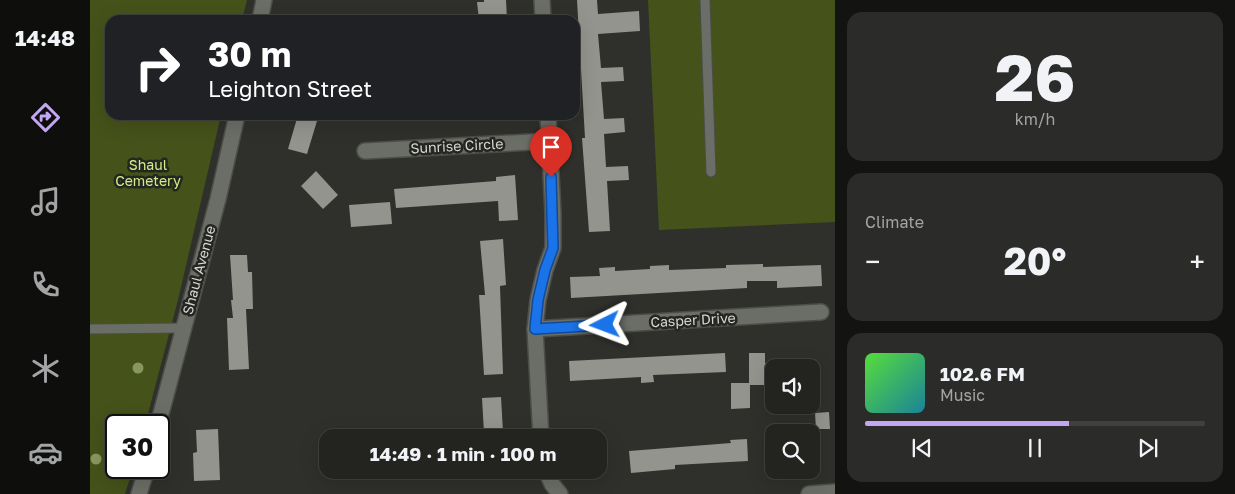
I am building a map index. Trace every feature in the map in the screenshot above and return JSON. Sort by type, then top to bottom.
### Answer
[{"type":"street","points":[[261,15],[264,0]]},
{"type":"street","points":[[542,0],[543,15]]},
{"type":"street","name":"Shaul Avenue","points":[[161,414],[218,199],[237,120]]},
{"type":"street","points":[[541,429],[535,329],[538,300],[545,270],[553,248],[548,120]]},
{"type":"street","name":"Sunrise Circle","points":[[365,151],[549,141]]},
{"type":"street","name":"Casper Drive","points":[[535,329],[821,312]]},
{"type":"street","points":[[139,494],[143,479]]},
{"type":"street","points":[[550,479],[560,494]]},
{"type":"street","points":[[809,494],[835,492]]},
{"type":"lane","points":[[704,0],[711,172]]},
{"type":"lane","points":[[90,328],[183,328]]},
{"type":"green space","name":"Shaul Cemetery","points":[[90,0],[247,0],[243,15],[105,15],[105,120],[220,120],[178,300],[148,414],[105,414],[105,479],[130,479],[125,494],[90,494]]},
{"type":"green space","points":[[648,0],[835,0],[835,222],[659,230]]},
{"type":"building","points":[[484,0],[506,0],[507,15],[478,15],[477,2],[484,2]]},
{"type":"building","points":[[577,0],[597,0],[598,14],[639,11],[640,31],[598,34],[601,68],[623,67],[624,81],[601,82],[604,119],[624,118],[625,132],[604,134],[606,167],[628,166],[629,180],[607,181],[610,231],[589,232],[582,138],[585,138],[580,15],[578,15]]},
{"type":"building","points":[[297,120],[317,121],[307,154],[288,149]]},
{"type":"building","points":[[316,171],[338,195],[323,209],[301,186]]},
{"type":"building","points":[[515,175],[518,220],[499,221],[498,201],[396,208],[394,189],[496,181],[496,177]]},
{"type":"building","points":[[390,202],[392,224],[351,227],[349,205]]},
{"type":"building","points":[[503,239],[506,285],[500,286],[503,374],[484,375],[479,295],[485,295],[480,241]]},
{"type":"building","points":[[230,255],[247,255],[248,272],[252,272],[253,309],[246,309],[249,369],[229,370],[227,318],[233,318]]},
{"type":"building","points":[[763,264],[763,267],[821,265],[822,286],[777,288],[777,281],[747,281],[747,288],[571,298],[570,277],[600,276],[599,268],[615,267],[615,271],[650,269],[650,266],[669,265],[669,270],[726,268],[726,265]]},
{"type":"building","points":[[725,353],[726,372],[653,375],[654,382],[641,383],[641,377],[570,381],[569,361]]},
{"type":"building","points":[[749,353],[765,353],[765,385],[750,385],[750,408],[731,409],[731,383],[749,383]]},
{"type":"building","points":[[501,397],[503,429],[484,429],[482,398]]},
{"type":"building","points":[[829,412],[830,429],[820,429],[820,424],[816,424],[815,414]]},
{"type":"building","points":[[218,429],[220,480],[194,481],[193,453],[197,452],[196,430]]},
{"type":"building","points":[[747,439],[748,461],[675,465],[675,469],[631,473],[629,451],[731,443],[730,440]]},
{"type":"route","points":[[551,177],[553,248],[545,270],[538,300],[535,329],[605,325]]}]
